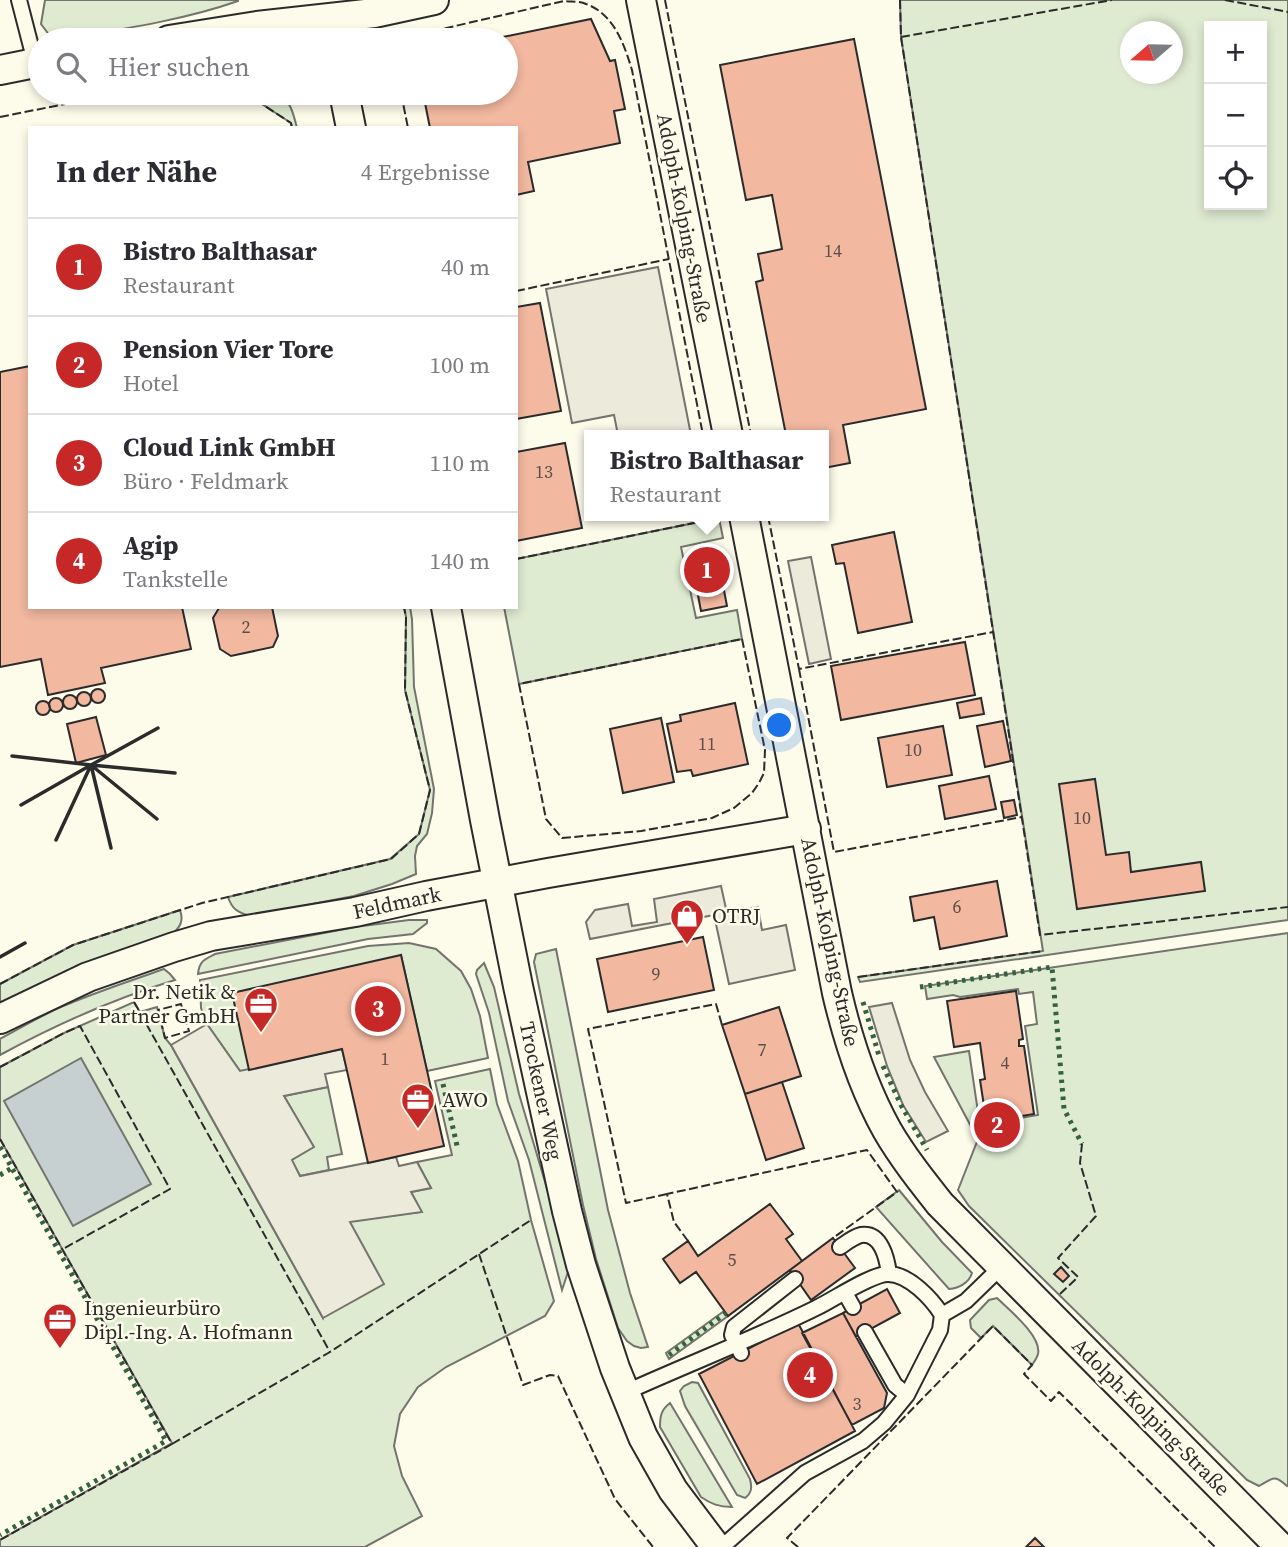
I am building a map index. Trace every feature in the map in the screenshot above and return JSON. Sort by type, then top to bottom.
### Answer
[{"type":"street","points":[[244,28],[374,13],[434,0]]},
{"type":"street","name":"Adolph-Kolping-Straße","points":[[641,0],[727,430]]},
{"type":"street","points":[[0,70],[28,64]]},
{"type":"street","points":[[346,105],[351,126]]},
{"type":"street","name":"Adolph-Kolping-Straße","points":[[745,521],[832,970],[845,1027],[872,1101],[887,1129],[940,1204],[1280,1547]]},
{"type":"street","name":"Trockener Weg","points":[[446,609],[498,883],[567,1211],[581,1265],[624,1393],[643,1437],[673,1490],[716,1547]]},
{"type":"street","name":"Feldmark","points":[[0,1018],[88,977],[199,940],[355,912],[426,896],[806,829]]},
{"type":"lane","points":[[19,0],[28,29]]},
{"type":"lane","points":[[840,1247],[862,1235],[871,1236],[883,1250],[889,1274]]},
{"type":"lane","points":[[942,1315],[966,1301],[1001,1266]]},
{"type":"lane","points":[[624,1393],[739,1348],[877,1276],[889,1274],[902,1277],[931,1299],[942,1315],[940,1330],[907,1395],[884,1423],[863,1441],[802,1467],[722,1547]]},
{"type":"lane","points":[[739,1348],[733,1335],[734,1327],[795,1279]]},
{"type":"lane","points":[[845,1293],[853,1307]]},
{"type":"lane","points":[[865,1332],[895,1385],[907,1395]]},
{"type":"green space","points":[[45,0],[238,0],[169,20],[128,28],[44,28],[41,24]]},
{"type":"green space","points":[[900,0],[1288,0],[1288,920],[860,982],[858,977],[1043,951],[901,37]]},
{"type":"green space","points":[[263,105],[289,105],[296,126],[292,126]]},
{"type":"green space","points":[[704,521],[720,521],[723,538],[681,547],[696,618],[737,610],[742,639],[519,684],[504,609],[518,609],[518,559]]},
{"type":"green space","points":[[404,609],[410,609],[414,687],[434,789],[427,834],[417,846],[416,874],[354,896],[250,916],[238,911],[228,897],[390,859],[419,834],[430,790],[405,690]]},
{"type":"green space","points":[[180,910],[180,924],[171,935],[0,1004],[0,984],[73,945]]},
{"type":"green space","points":[[427,920],[427,923],[413,934],[368,939],[198,974],[201,963],[215,954],[355,927]]},
{"type":"green space","points":[[1288,933],[1288,1485],[1273,1478],[1259,1486],[1247,1480],[969,1206],[958,1190],[984,1124],[1038,1115],[1025,1026],[1037,1024],[1033,992],[1019,994],[1018,989],[927,999],[925,986]]},
{"type":"green space","points":[[409,943],[436,949],[461,971],[471,989],[480,1016],[488,1058],[427,1071],[401,955],[249,1070],[240,1071],[207,1024],[201,1008],[200,980],[368,946]]},
{"type":"green space","points":[[556,949],[608,1210],[630,1293],[648,1347],[634,1346],[618,1328],[596,1259],[583,1205],[534,962],[536,954]]},
{"type":"green space","points":[[484,963],[494,987],[519,1094],[568,1272],[562,1290],[529,1160],[508,1101],[489,1013],[476,974]]},
{"type":"green space","points":[[164,969],[175,980],[86,1013],[0,1055],[0,1039],[40,1017]]},
{"type":"green space","points":[[134,1002],[140,1012],[157,1007],[165,1038],[323,1318],[349,1221],[421,1212],[411,1192],[431,1188],[417,1162],[452,1155],[435,1081],[490,1069],[497,1104],[518,1161],[531,1220],[554,1301],[545,1316],[446,1367],[418,1387],[400,1414],[394,1446],[402,1476],[422,1516],[365,1547],[0,1547],[0,1540],[172,1443],[0,1139],[0,1067],[64,1033]]},
{"type":"green space","points":[[969,1051],[979,1119],[974,1132],[934,1057]]},
{"type":"green space","points":[[328,1087],[342,1154],[327,1157],[329,1170],[300,1176],[291,1160],[313,1147],[284,1096]]},
{"type":"green space","points":[[899,1190],[972,1273],[969,1280],[949,1289],[876,1207]]},
{"type":"green space","points":[[997,1298],[1024,1324],[1035,1339],[1038,1354],[1032,1365],[993,1326],[981,1338],[971,1328],[970,1320],[989,1300]]},
{"type":"green space","points":[[724,1311],[728,1316],[669,1359],[666,1353]]},
{"type":"green space","points":[[692,1382],[698,1383],[750,1479],[751,1490],[745,1498],[737,1495],[685,1406],[680,1391]]},
{"type":"green space","points":[[670,1403],[732,1507],[715,1505],[701,1497],[660,1427],[662,1414]]},
{"type":"shaded area","points":[[658,267],[690,430],[617,430],[614,415],[572,423],[546,289]]},
{"type":"shaded area","points":[[811,557],[831,659],[809,664],[788,561]]},
{"type":"shaded area","points":[[721,886],[727,913],[758,907],[762,930],[786,925],[795,970],[729,984],[714,915],[590,939],[586,922],[595,910],[628,904],[632,926],[657,922],[654,899]]},
{"type":"shaded area","points":[[892,1003],[910,1060],[948,1131],[926,1142],[903,1105],[887,1066],[869,1007]]},
{"type":"shaded area","points":[[207,1024],[240,1071],[342,1049],[347,1070],[325,1074],[328,1087],[284,1096],[314,1147],[292,1160],[300,1176],[396,1157],[399,1166],[417,1162],[431,1188],[411,1192],[422,1212],[350,1222],[384,1284],[323,1318],[171,1045]]},
{"type":"shaded area","points":[[81,1058],[151,1184],[73,1226],[4,1101]]},
{"type":"building","points":[[591,19],[610,61],[615,60],[625,109],[614,111],[620,143],[528,162],[534,191],[518,195],[518,126],[430,126],[425,105],[518,105],[518,34]]},
{"type":"building","points":[[854,39],[926,409],[843,425],[850,463],[829,467],[829,430],[785,430],[756,282],[763,280],[758,254],[782,249],[772,195],[746,200],[720,65]]},
{"type":"building","points":[[540,303],[561,411],[518,419],[518,307]]},
{"type":"building","points":[[28,366],[28,609],[182,609],[191,649],[101,668],[105,683],[48,695],[41,659],[0,667],[0,372]]},
{"type":"building","points":[[565,443],[582,528],[518,541],[518,452]]},
{"type":"building","points":[[894,532],[912,622],[858,633],[844,563],[836,564],[832,545]]},
{"type":"building","points":[[716,549],[727,606],[701,611],[690,554]]},
{"type":"building","points":[[218,609],[272,609],[278,636],[273,647],[231,656],[220,649],[213,618]]},
{"type":"building","points":[[965,642],[975,695],[841,720],[831,666]]},
{"type":"building","points":[[98,689],[103,691],[103,701],[98,703],[93,701],[91,696],[93,691]]},
{"type":"building","points":[[84,692],[89,694],[89,704],[84,706],[79,704],[77,699],[79,694]]},
{"type":"building","points":[[70,695],[75,697],[75,707],[70,709],[65,707],[63,702],[65,697]]},
{"type":"building","points":[[56,698],[61,700],[61,710],[56,712],[51,710],[49,705],[51,700]]},
{"type":"building","points":[[981,698],[984,714],[960,718],[957,703]]},
{"type":"building","points":[[43,701],[48,703],[48,713],[43,715],[38,713],[36,708],[38,703]]},
{"type":"building","points":[[735,703],[748,764],[693,776],[691,770],[677,772],[667,724],[681,721],[680,715]]},
{"type":"building","points":[[96,717],[106,755],[76,763],[67,724]]},
{"type":"building","points":[[661,718],[674,782],[623,793],[610,729]]},
{"type":"building","points":[[1003,721],[1011,761],[985,767],[977,726]]},
{"type":"building","points":[[943,726],[952,775],[887,787],[878,738]]},
{"type":"building","points":[[989,776],[996,809],[945,819],[939,786]]},
{"type":"building","points":[[1095,779],[1106,855],[1129,852],[1131,872],[1201,862],[1205,891],[1077,909],[1059,784]]},
{"type":"building","points":[[1014,800],[1017,815],[1004,818],[1001,802]]},
{"type":"building","points":[[997,881],[1007,936],[940,949],[934,917],[914,921],[910,897]]},
{"type":"building","points":[[703,937],[714,990],[608,1012],[597,959]]},
{"type":"building","points":[[401,955],[444,1146],[368,1163],[342,1049],[249,1070],[232,993]]},
{"type":"building","points":[[1016,991],[1023,1039],[1019,1040],[1019,1046],[1024,1046],[1034,1114],[991,1121],[989,1105],[984,1106],[980,1080],[985,1079],[980,1043],[954,1047],[947,1001]]},
{"type":"building","points":[[779,1007],[801,1076],[745,1094],[722,1025]]},
{"type":"building","points":[[782,1082],[804,1148],[766,1160],[745,1094]]},
{"type":"building","points":[[770,1204],[793,1234],[786,1239],[802,1261],[728,1316],[696,1272],[680,1283],[663,1259],[688,1241],[698,1256]]},
{"type":"building","points":[[833,1238],[855,1268],[811,1300],[790,1270]]},
{"type":"building","points":[[1061,1267],[1069,1276],[1063,1282],[1054,1274]]},
{"type":"building","points":[[887,1289],[900,1313],[856,1337],[843,1313]]},
{"type":"building","points":[[843,1313],[887,1393],[884,1408],[852,1425],[802,1333]]},
{"type":"building","points":[[798,1323],[855,1431],[757,1484],[699,1374]]},
{"type":"building","points":[[1035,1538],[1044,1547],[1026,1547]]},
{"type":"hedge","points":[[920,987],[1052,967],[1064,1109],[1082,1144]]},
{"type":"hedge","points":[[863,1002],[880,1059]]},
{"type":"hedge","points":[[883,1066],[901,1105],[927,1150]]},
{"type":"hedge","points":[[443,1084],[458,1150]]},
{"type":"hedge","points":[[0,1147],[166,1441],[0,1535]]},
{"type":"hedge","points":[[0,1175],[12,1168]]},
{"type":"hedge","points":[[669,1355],[726,1313]]},
{"type":"fence","points":[[665,0],[750,430]]},
{"type":"fence","points":[[900,0],[901,37],[1040,935],[1288,907]]},
{"type":"fence","points":[[901,37],[1112,0]]},
{"type":"fence","points":[[1225,0],[1288,12]]},
{"type":"fence","points":[[446,28],[564,1],[586,4],[611,22],[632,70],[702,430]]},
{"type":"fence","points":[[0,117],[60,105]]},
{"type":"fence","points":[[263,105],[292,126]]},
{"type":"fence","points":[[403,105],[408,126]]},
{"type":"fence","points":[[518,291],[669,259]]},
{"type":"fence","points":[[518,559],[704,521]]},
{"type":"fence","points":[[769,521],[799,669],[993,632]]},
{"type":"fence","points":[[0,984],[73,945],[202,903],[391,859],[419,834],[430,790],[405,690],[404,609]]},
{"type":"fence","points":[[742,639],[765,750],[764,773],[752,793],[734,808],[712,818],[641,831],[562,838],[546,819],[519,684],[742,639]]},
{"type":"fence","points":[[799,669],[834,852],[1022,817]]},
{"type":"fence","points":[[858,977],[1043,951]]},
{"type":"fence","points":[[134,1002],[330,1352]]},
{"type":"fence","points":[[181,1004],[189,1031],[165,1038],[158,1010],[181,1004]]},
{"type":"fence","points":[[667,1194],[626,1203],[588,1029],[716,1004],[722,1025]]},
{"type":"fence","points":[[0,1067],[80,1026],[170,1189],[63,1249]]},
{"type":"fence","points":[[0,1139],[172,1444],[0,1540]]},
{"type":"fence","points":[[1060,1294],[1078,1277],[1058,1258],[1096,1216],[1080,1163],[1082,1144]]},
{"type":"fence","points":[[688,1241],[674,1222],[667,1194],[867,1150],[897,1192],[833,1238]]},
{"type":"fence","points":[[172,1444],[330,1352],[531,1220]]},
{"type":"fence","points":[[479,1254],[523,1385],[550,1375],[558,1376],[615,1499],[653,1547]]},
{"type":"fence","points":[[798,1547],[787,1538],[993,1326],[1032,1365],[1024,1374],[1051,1401],[1059,1392],[1215,1547]]},
{"type":"wall","points":[[12,756],[91,765],[158,728]]},
{"type":"wall","points":[[91,765],[157,819]]},
{"type":"wall","points":[[91,765],[111,848]]},
{"type":"wall","points":[[21,805],[91,765],[175,773]]},
{"type":"wall","points":[[56,840],[91,765]]},
{"type":"wall","points":[[0,957],[25,943]]},
{"type":"place","name":"Bistro Balthasar","points":[[707,570]]},
{"type":"place","name":"OTRJ","points":[[687,946]]},
{"type":"place","name":"Cloud Link GmbH","points":[[378,1009]]},
{"type":"place","name":"Dr. Netik & Partner GmbH","points":[[261,1034]]},
{"type":"place","name":"Pension Vier Tore","points":[[997,1125]]},
{"type":"place","name":"AWO","points":[[418,1130]]},
{"type":"place","name":"Ingenieurbüro Dipl.-Ing. A. Hofmann","points":[[60,1350]]},
{"type":"place","name":"Agip","points":[[810,1375]]}]
